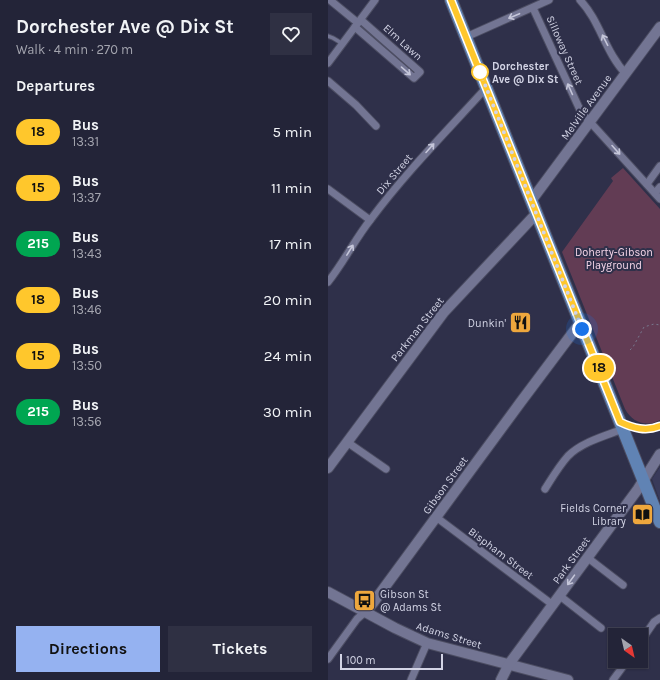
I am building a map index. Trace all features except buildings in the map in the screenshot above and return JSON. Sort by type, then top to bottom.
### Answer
[{"type":"main road","points":[[451,0],[660,522]]},
{"type":"street","points":[[330,0],[358,23]]},
{"type":"street","points":[[328,63],[375,0]]},
{"type":"street","points":[[466,37],[549,0]]},
{"type":"street","points":[[580,0],[592,16],[615,60],[626,74]]},
{"type":"street","name":"Silloway Street","points":[[533,8],[579,109],[658,196]]},
{"type":"street","name":"Elm Lawn","points":[[358,23],[396,51],[420,72],[414,78],[390,57],[358,23]]},
{"type":"street","name":"Melville Avenue","points":[[531,201],[660,27]]},
{"type":"street","points":[[390,57],[396,51]]},
{"type":"street","points":[[328,81],[356,105],[376,126]]},
{"type":"street","name":"Dix Street","points":[[328,282],[340,267],[370,220],[402,180],[486,88]]},
{"type":"street","points":[[647,184],[660,166]]},
{"type":"street","points":[[658,196],[660,187]]},
{"type":"street","points":[[328,189],[370,220]]},
{"type":"street","name":"Parkman Street","points":[[328,468],[444,312],[536,214]]},
{"type":"street","name":"Gibson Street","points":[[328,659],[357,619],[373,603],[580,323]]},
{"type":"street","points":[[545,489],[568,456],[577,449],[622,425]]},
{"type":"street","points":[[347,442],[386,469]]},
{"type":"street","name":"Park Street","points":[[501,680],[509,664],[644,481],[660,454]]},
{"type":"street","name":"Bispham Street","points":[[436,518],[553,605]]},
{"type":"street","points":[[588,558],[623,585]]},
{"type":"street","name":"Adams Street","points":[[329,592],[398,630],[427,643],[568,680]]},
{"type":"street","points":[[560,596],[601,628]]},
{"type":"street","points":[[648,631],[654,622],[660,618]]},
{"type":"street","points":[[411,680],[427,643]]},
{"type":"street","points":[[613,680],[622,668]]},
{"type":"lane","points":[[328,36],[342,44]]},
{"type":"lane","points":[[622,425],[642,429],[650,429],[660,426]]},
{"type":"path","points":[[630,350],[644,327],[654,324],[660,325]]},
{"type":"shaded area","points":[[660,467],[660,501],[652,479]]},
{"type":"green space","name":"Doherty-Gibson Playground","points":[[623,168],[660,209],[660,420],[650,423],[635,420],[625,409],[562,252],[613,181],[611,178]]},
{"type":"bus line","name":"18","points":[[451,0],[620,422],[642,429],[657,428],[660,426]]},
{"type":"place","name":"Dorchester Ave @ Dix St","points":[[480,72]]},
{"type":"place","name":"Dunkin'","points":[[521,323]]},
{"type":"place","name":"Fields Corner Library","points":[[642,514]]},
{"type":"place","name":"Gibson St @ Adams St","points":[[364,600]]},
{"type":"route","points":[[480,72],[582,329]]}]
